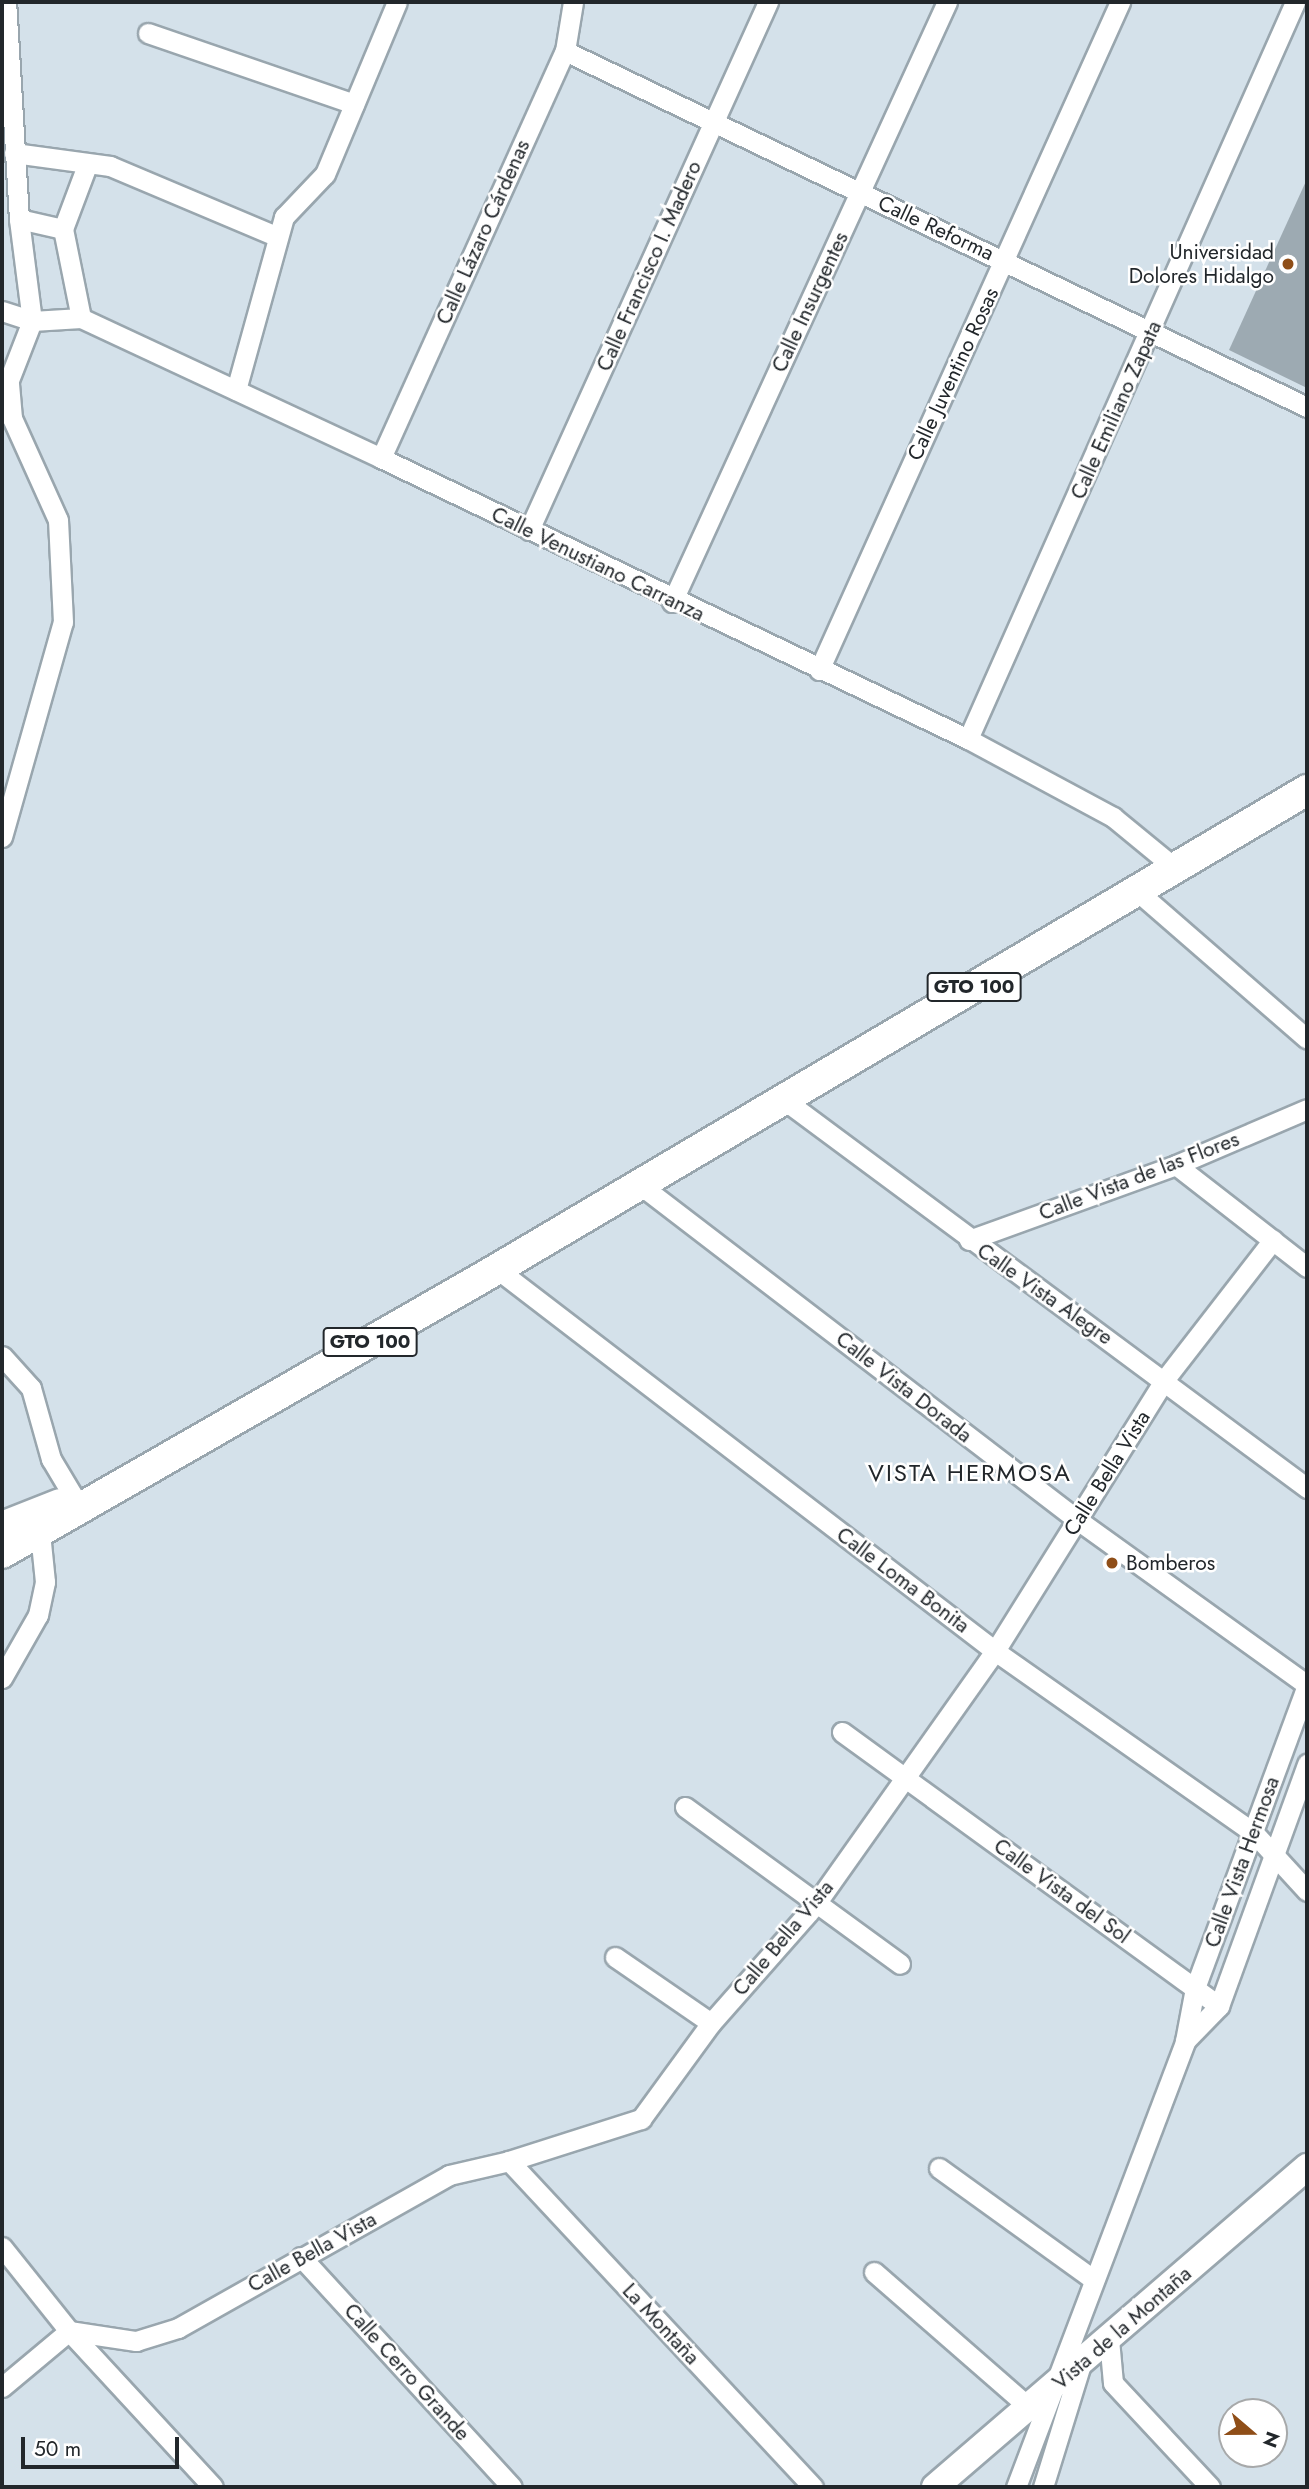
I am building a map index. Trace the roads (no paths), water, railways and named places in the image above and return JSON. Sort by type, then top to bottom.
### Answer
[{"type":"main road","name":"GTO 100","points":[[2,1553],[40,1533],[86,1502],[496,1269],[1307,790]]},
{"type":"main road","name":"GTO 100","points":[[2,1527],[86,1502]]},
{"type":"street","points":[[2,837],[63,622],[58,520],[12,418],[9,380],[32,321],[19,219],[6,2]]},
{"type":"street","points":[[236,390],[284,217],[325,174],[397,2]]},
{"type":"street","name":"Calle Lázaro Cárdenas","points":[[380,458],[565,51],[573,2]]},
{"type":"street","name":"Calle Francisco I. Madero","points":[[529,530],[768,2]]},
{"type":"street","name":"Calle Insurgentes","points":[[672,602],[947,2]]},
{"type":"street","name":"Calle Juventino Rosas","points":[[819,670],[1120,2]]},
{"type":"street","name":"Calle Emiliano Zapata","points":[[968,739],[1151,334],[1295,2]]},
{"type":"street","points":[[148,33],[354,104]]},
{"type":"street","name":"Calle Reforma","points":[[565,51],[1307,407]]},
{"type":"street","points":[[14,153],[110,166],[278,237]]},
{"type":"street","points":[[81,318],[63,229],[88,164]]},
{"type":"street","points":[[19,219],[63,229]]},
{"type":"street","name":"Calle Venustiano Carranza","points":[[2,311],[32,321],[81,318],[380,458],[672,602],[968,739],[1113,817],[1175,868]]},
{"type":"street","points":[[1137,891],[1307,1039]]},
{"type":"street","name":"Calle Vista Alegre","points":[[783,1099],[969,1240],[1165,1379],[1307,1488]]},
{"type":"street","name":"Calle Vista de las Flores","points":[[969,1240],[1176,1165],[1307,1109]]},
{"type":"street","points":[[1176,1165],[1307,1267]]},
{"type":"street","name":"Calle Vista Dorada","points":[[639,1184],[1079,1521],[1307,1686]]},
{"type":"street","name":"Calle Bella Vista","points":[[69,2331],[136,2341],[178,2328],[449,2175],[509,2161],[641,2119],[711,2023],[815,1905],[995,1651],[1079,1521],[1165,1379],[1273,1240]]},
{"type":"street","name":"Calle Loma Bonita","points":[[496,1269],[995,1651],[1253,1832],[1274,1851],[1307,1891]]},
{"type":"street","points":[[2,1356],[31,1388],[51,1459],[86,1502]]},
{"type":"street","points":[[2,1678],[38,1615],[45,1583],[40,1533]]},
{"type":"street","name":"Calle Vista Hermosa","points":[[1016,2487],[1053,2389],[1081,2325],[1093,2279],[1185,2041],[1195,1988],[1307,1686]]},
{"type":"street","name":"Calle Vista del Sol","points":[[842,1732],[1219,2006]]},
{"type":"street","name":"Calle Vista Hermosa","points":[[1185,2041],[1219,2006],[1307,1764]]},
{"type":"street","points":[[685,1807],[815,1905],[900,1964]]},
{"type":"street","points":[[615,1957],[711,2023]]},
{"type":"street","name":"La Montaña","points":[[509,2161],[813,2487]]},
{"type":"street","name":"Vista de la Montaña","points":[[935,2487],[1053,2389],[1083,2359],[1307,2167]]},
{"type":"street","points":[[939,2168],[1093,2279]]},
{"type":"street","points":[[2,2247],[69,2331],[213,2487]]},
{"type":"street","name":"Calle Cerro Grande","points":[[301,2257],[512,2487]]},
{"type":"street","points":[[874,2272],[1030,2408]]},
{"type":"street","name":"Calle Vista Hermosa","points":[[1044,2487],[1083,2359],[1081,2325]]},
{"type":"street","points":[[2,2387],[69,2331]]},
{"type":"street","points":[[1109,2339],[1113,2383],[1210,2487]]},
{"type":"place","name":"Universidad Dolores Hidalgo","points":[[1288,264]]},
{"type":"place","name":"Bomberos","points":[[1112,1563]]},
{"type":"district","name":"VISTA HERMOSA","points":[[970,1473]]}]
